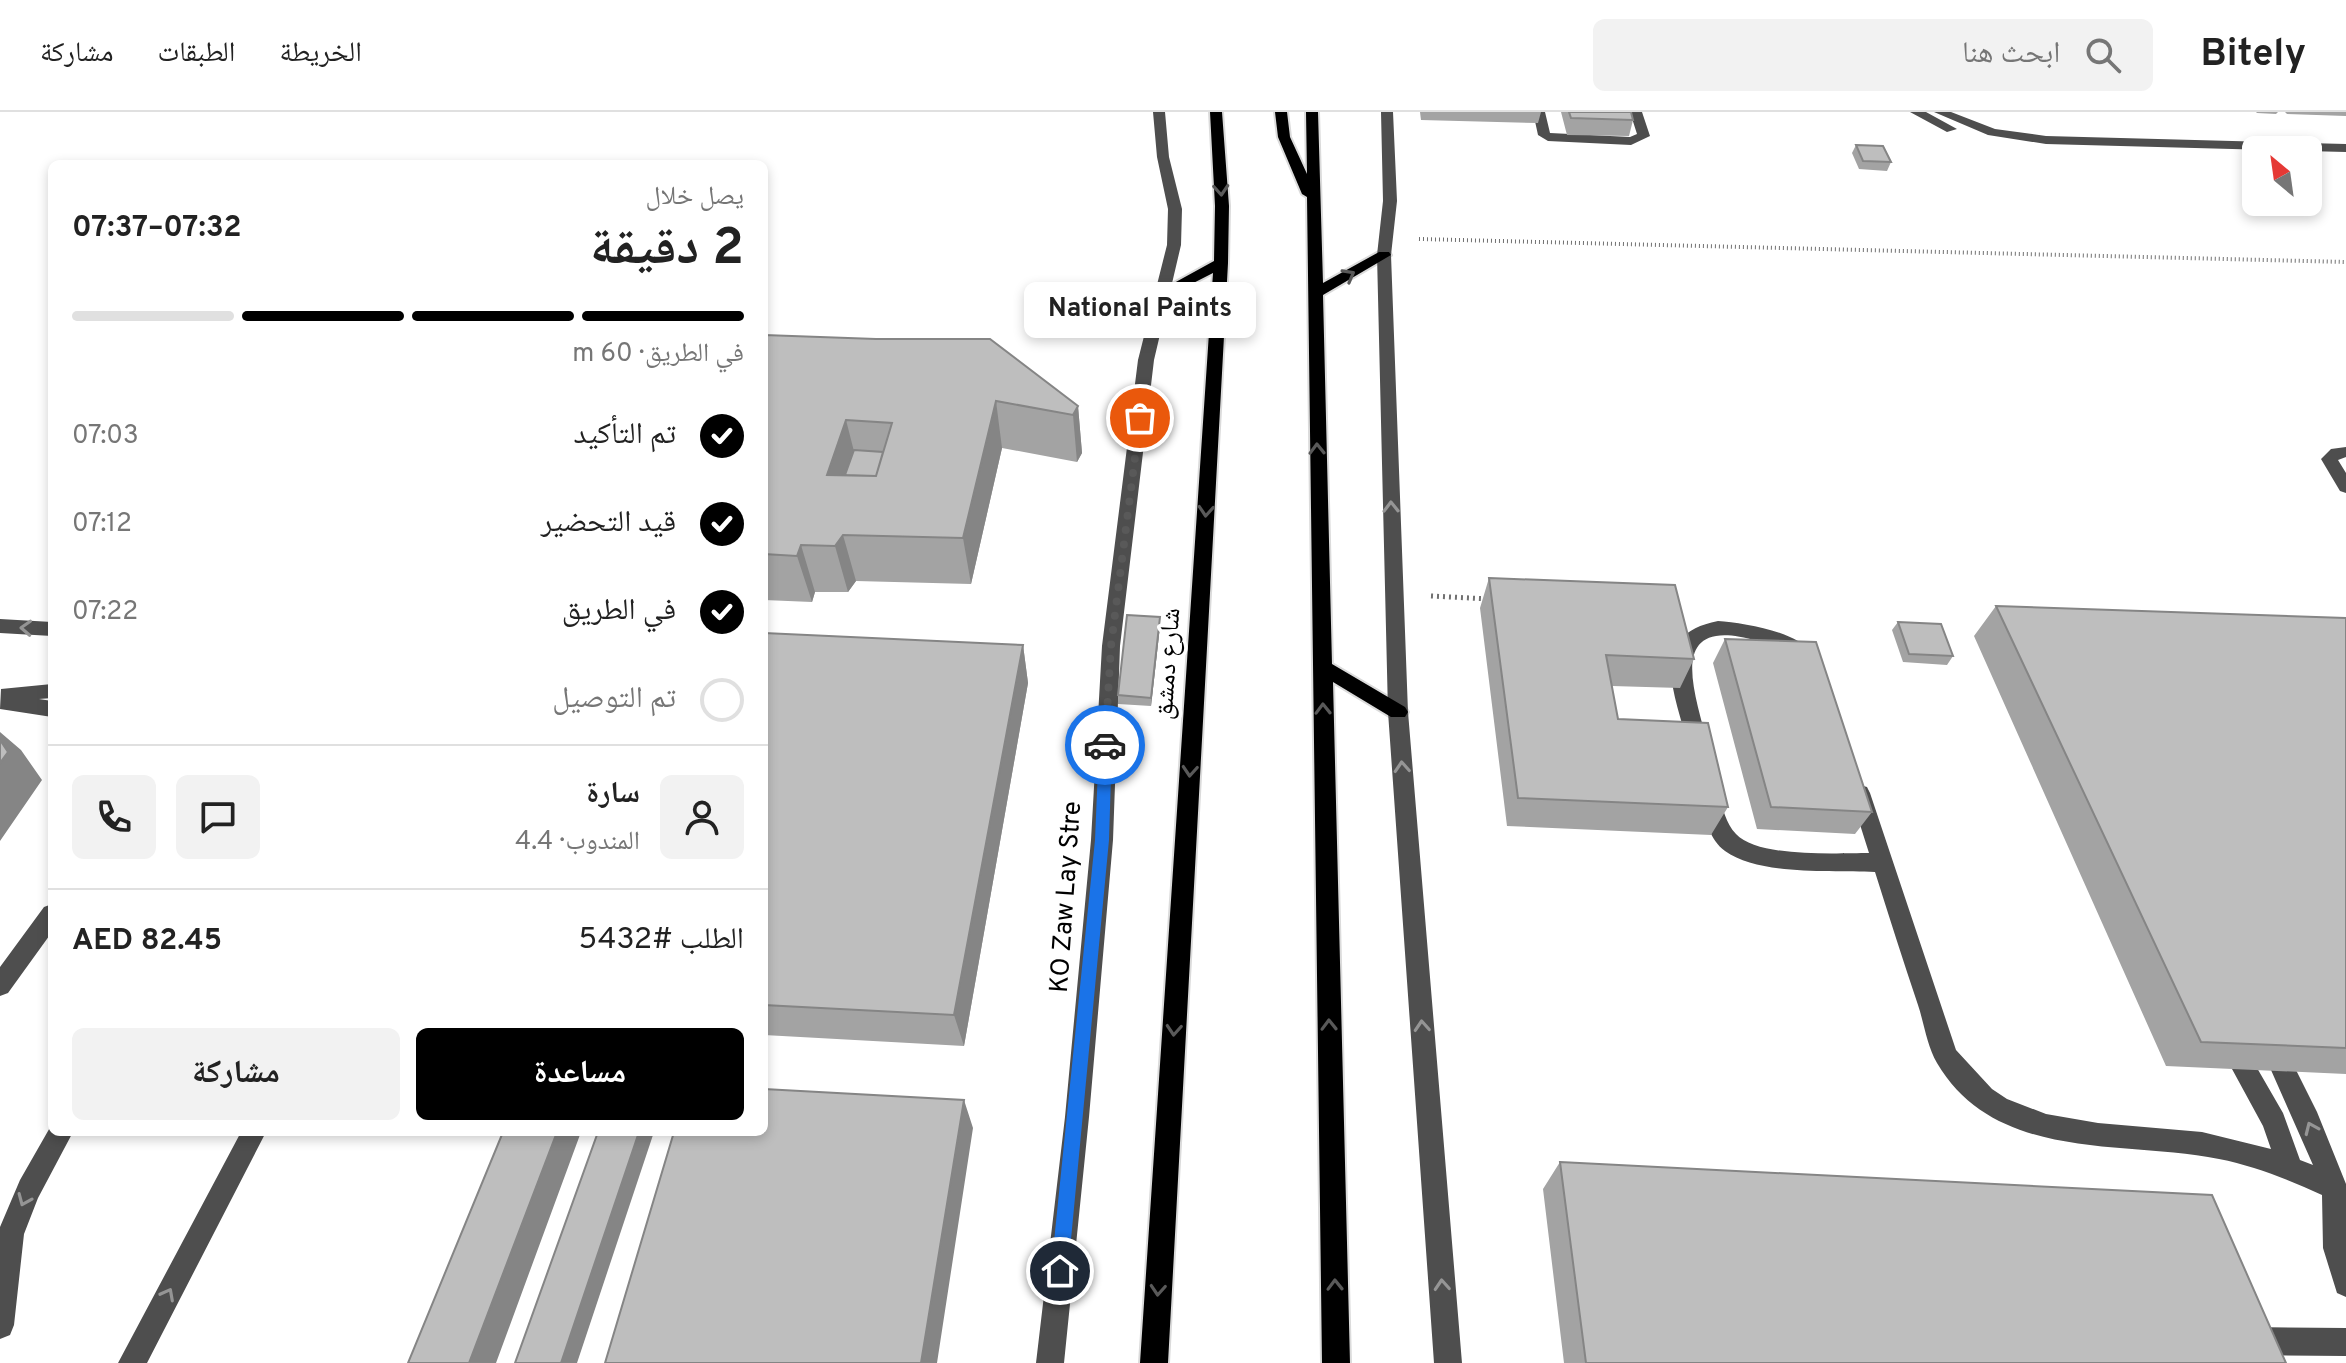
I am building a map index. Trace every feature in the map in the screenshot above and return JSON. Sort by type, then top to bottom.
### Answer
[{"type":"main road","name":"شارع دمشق","points":[[1154,1363],[1221,263],[1222,206],[1216,112]]},
{"type":"main road","points":[[1281,112],[1288,147],[1313,201]]},
{"type":"main road","points":[[1312,112],[1336,1363]]},
{"type":"main road","points":[[1314,294],[1385,247]]},
{"type":"main road","points":[[1161,294],[1221,263]]},
{"type":"main road","points":[[1322,667],[1398,712]]},
{"type":"street","name":"KO Zaw Lay Stre","points":[[1050,1363],[1077,1117],[1102,840],[1111,646],[1146,360],[1171,265],[1175,209],[1163,157],[1159,112]]},
{"type":"street","points":[[1387,112],[1390,201],[1385,247],[1398,712],[1448,1363]]},
{"type":"street","points":[[1539,112],[1544,135],[1553,139],[1631,141],[1644,136],[1636,112]]},
{"type":"street","points":[[1916,112],[1950,129],[2004,142],[2346,148]]},
{"type":"street","points":[[1940,112],[1992,132],[2073,143]]},
{"type":"street","points":[[2346,452],[2337,453],[2329,459],[2346,487]]},
{"type":"street","points":[[0,626],[48,629]]},
{"type":"street","points":[[1817,669],[1793,646],[1746,629],[1702,633],[1689,641],[1683,650],[1680,664],[1719,831],[1735,847],[1759,855],[1883,863]]},
{"type":"street","points":[[0,695],[48,691]]},
{"type":"street","points":[[0,701],[48,708]]},
{"type":"street","points":[[1855,777],[1946,1056],[1970,1084],[1997,1107],[2036,1123],[2072,1131],[2206,1144],[2290,1167],[2341,1186]]},
{"type":"street","points":[[0,986],[48,920]]},
{"type":"street","points":[[2244,1069],[2274,1121],[2290,1167]]},
{"type":"street","points":[[2283,1070],[2341,1186],[2336,1248],[2346,1284]]},
{"type":"street","points":[[0,1325],[7,1250],[16,1220],[37,1171],[59,1136]]},
{"type":"street","points":[[132,1363],[252,1136]]},
{"type":"street","points":[[2227,1340],[2346,1342]]},
{"type":"path","points":[[1385,247],[2346,262]]},
{"type":"path","points":[[1393,593],[1500,600]]},
{"type":"building","points":[[1569,112],[1631,112],[1633,120],[1571,118]]},
{"type":"building","points":[[1856,145],[1883,146],[1891,162],[1863,161]]},
{"type":"building","points":[[768,335],[990,339],[1078,406],[1073,415],[996,401],[963,538],[843,535],[835,546],[801,545],[797,556],[768,554]],"holes":[[[846,420],[892,423],[876,476],[827,475]]]},
{"type":"building","points":[[854,450],[883,452],[876,476],[845,475]]},
{"type":"building","points":[[1489,578],[1675,585],[1694,659],[1606,655],[1618,719],[1708,723],[1728,807],[1518,798]]},
{"type":"building","points":[[1996,606],[2346,618],[2346,1048],[2201,1042]]},
{"type":"building","points":[[1127,615],[1160,617],[1151,698],[1118,695]]},
{"type":"building","points":[[1898,622],[1941,624],[1953,656],[1909,654]]},
{"type":"building","points":[[768,633],[1023,645],[954,1015],[768,1005]]},
{"type":"building","points":[[1725,639],[1816,642],[1872,812],[1771,807]]},
{"type":"building","points":[[0,740],[8,752],[0,763]]},
{"type":"building","points":[[768,1089],[964,1100],[921,1363],[605,1363],[673,1136],[768,1136]]},
{"type":"building","points":[[501,1136],[555,1136],[469,1363],[408,1363]]},
{"type":"building","points":[[597,1136],[638,1136],[561,1363],[515,1363]]},
{"type":"building","points":[[1560,1162],[2212,1195],[2286,1363],[1586,1363]]},
{"type":"way so far","points":[[1105,745],[1111,646],[1140,418]]},
{"type":"place","name":"National Paints","points":[[1140,418]]},
{"type":"route","points":[[1060,1271],[1102,840],[1105,745]]}]
